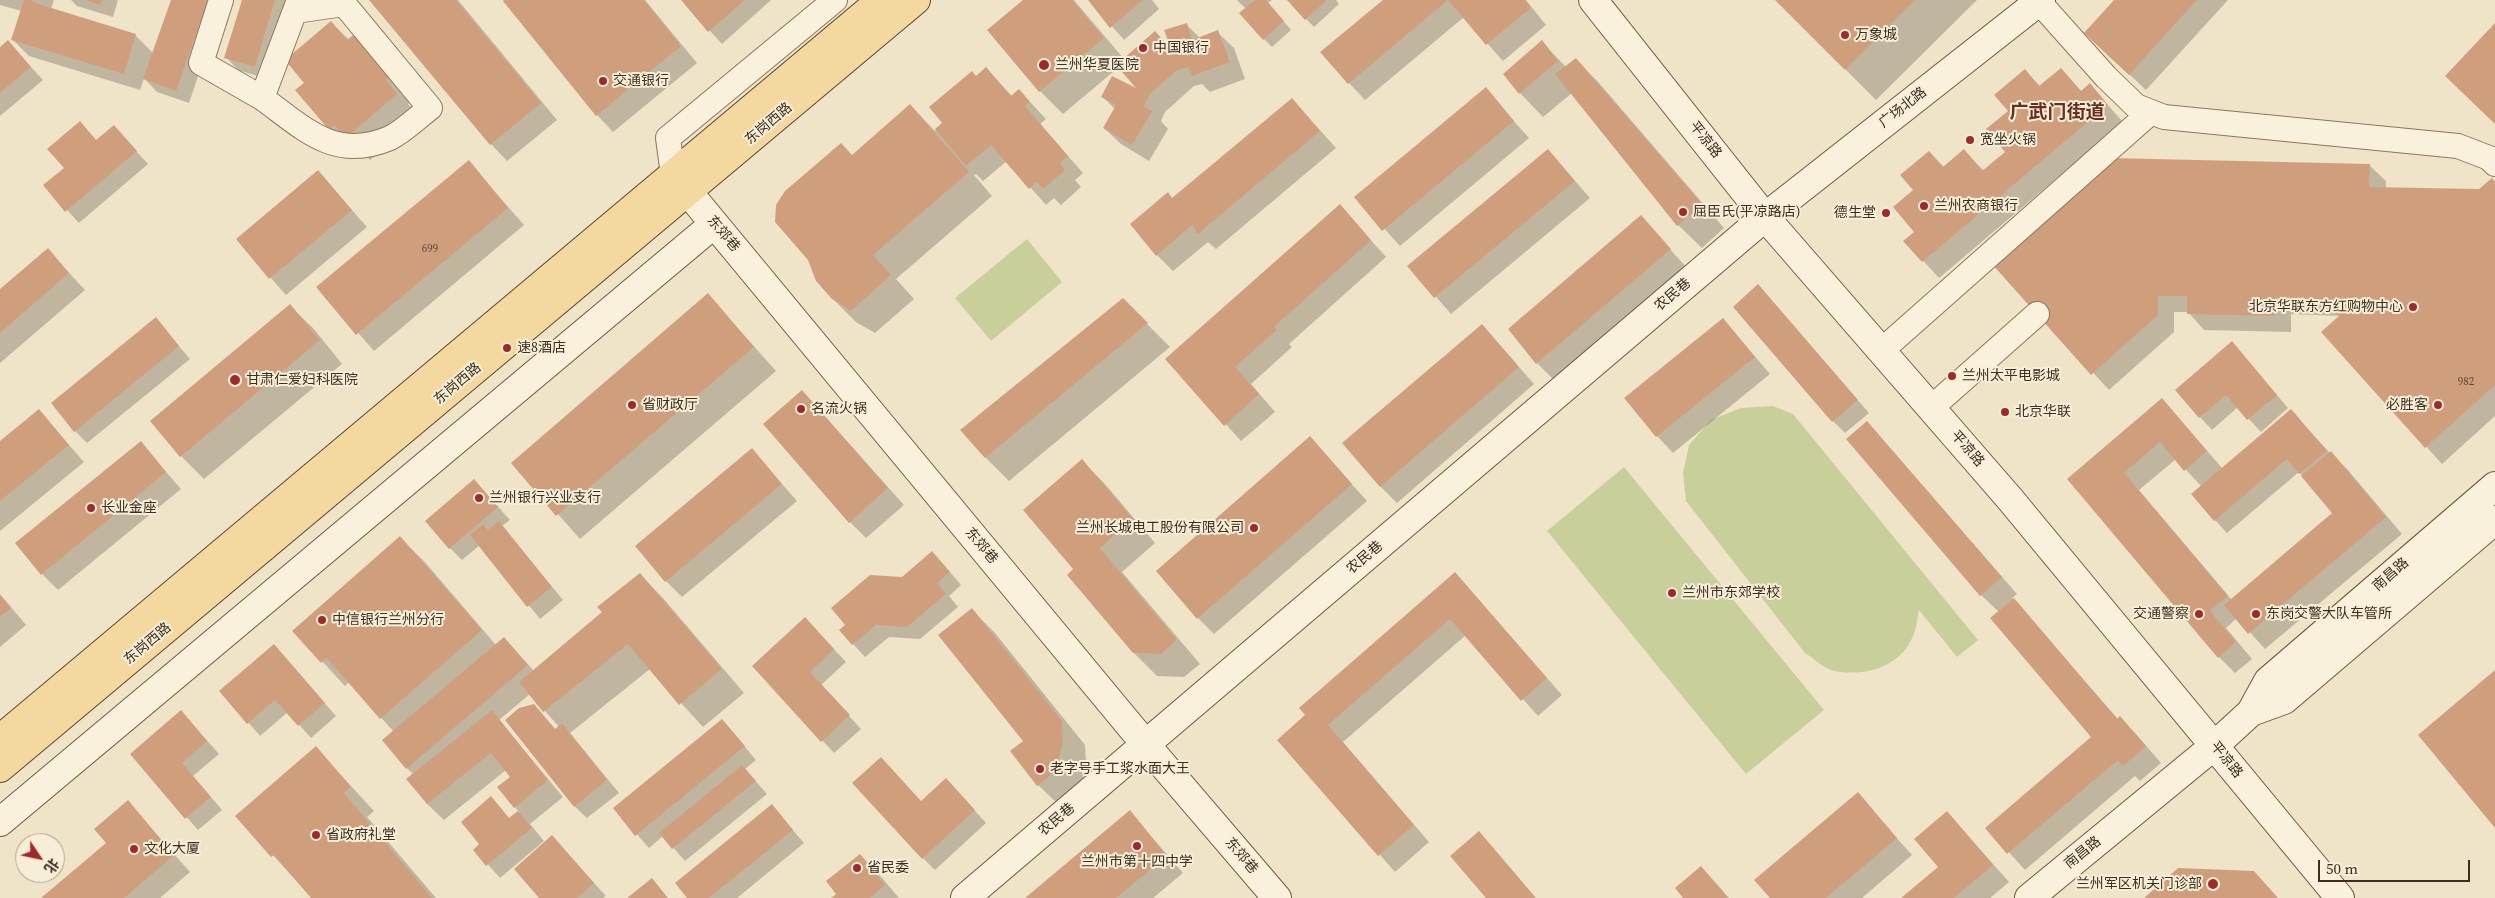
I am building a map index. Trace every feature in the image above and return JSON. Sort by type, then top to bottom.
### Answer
[{"type":"main road","name":"东岗西路","points":[[0,768],[680,184],[882,0]]},
{"type":"main road","name":"东岗西路","points":[[0,739],[680,184],[916,0]]},
{"type":"street","points":[[221,0],[201,63],[262,98],[319,139],[350,148],[390,138],[430,108],[344,4],[297,6],[262,98]]},
{"type":"street","points":[[680,184],[668,138],[836,0]]},
{"type":"street","name":"平凉路","points":[[1593,0],[1765,217],[2010,499],[2340,898]]},
{"type":"street","points":[[2040,1],[2106,77],[2136,106],[2164,117],[2458,146],[2489,158],[2495,164]]},
{"type":"street","name":"广场北路","points":[[1765,217],[2040,1]]},
{"type":"street","points":[[1881,351],[2152,112]]},
{"type":"street","name":"东郊巷","points":[[680,184],[1146,745],[1276,898]]},
{"type":"street","name":"农民巷","points":[[965,898],[1765,217]]},
{"type":"street","points":[[0,822],[714,224]]},
{"type":"street","points":[[1931,408],[2037,314]]},
{"type":"street","name":"南昌路","points":[[2029,898],[2214,746],[2252,712],[2268,681],[2495,486]]},
{"type":"street","name":"南昌路","points":[[2252,712],[2284,700],[2495,520]]},
{"type":"green space","points":[[1027,239],[1062,282],[991,341],[955,298]]},
{"type":"green space","points":[[1773,406],[1793,414],[1978,640],[1957,657],[1919,610],[1914,633],[1907,647],[1890,663],[1879,668],[1855,673],[1831,670],[1824,667],[1805,653],[1686,501],[1683,473],[1689,445],[1711,420],[1741,408]]},
{"type":"green space","points":[[1624,467],[1824,710],[1746,774],[1547,531]]},
{"type":"building","points":[[24,0],[33,0],[32,2],[136,34],[124,74],[11,40]]},
{"type":"building","points":[[85,0],[102,0],[101,5]]},
{"type":"building","points":[[171,0],[208,0],[176,91],[143,79]]},
{"type":"building","points":[[242,0],[275,0],[255,67],[224,58]]},
{"type":"building","points":[[369,0],[456,0],[541,103],[490,145]]},
{"type":"building","name":"交通银行","points":[[504,0],[644,0],[681,46],[596,116]]},
{"type":"building","points":[[681,0],[745,0],[708,32]]},
{"type":"building","name":"兰州华夏医院","points":[[1023,0],[1072,0],[1104,38],[1039,92],[987,30]]},
{"type":"building","points":[[1088,0],[1143,0],[1110,28]]},
{"type":"building","points":[[1255,0],[1266,0],[1284,21],[1263,40],[1239,13]]},
{"type":"building","points":[[1287,0],[1327,0],[1305,20]]},
{"type":"building","points":[[1383,0],[1448,0],[1348,84],[1320,52]]},
{"type":"building","points":[[1448,0],[1525,0],[1531,8],[1486,45]]},
{"type":"building","name":"万象城","points":[[1775,0],[1915,0],[1845,70]]},
{"type":"building","points":[[2114,0],[2197,0],[2129,75],[2084,33]]},
{"type":"building","points":[[331,21],[347,40],[356,33],[392,75],[386,80],[397,94],[346,138],[334,125],[329,130],[295,90],[304,83],[285,60]]},
{"type":"building","points":[[1187,23],[1192,40],[1218,30],[1230,62],[1192,76],[1189,67],[1177,70],[1149,95],[1144,106],[1152,111],[1132,145],[1103,128],[1116,105],[1101,97],[1112,76],[1136,88],[1116,65],[1155,31],[1171,49],[1164,30]]},
{"type":"building","points":[[2495,23],[2495,124],[2445,76]]},
{"type":"building","points":[[8,40],[31,67],[0,93],[0,47]]},
{"type":"building","points":[[1542,40],[1558,61],[1519,94],[1503,74]]},
{"type":"building","points":[[1576,58],[1702,204],[1677,226],[1555,74]]},
{"type":"building","points":[[986,67],[1011,96],[1019,89],[1030,102],[1025,106],[1068,156],[1060,163],[1065,170],[1043,189],[1037,182],[1029,189],[991,145],[966,166],[935,129],[942,123],[929,107],[972,71],[976,76]]},
{"type":"building","points":[[2061,68],[2081,91],[2090,83],[2108,105],[1922,262],[1903,241],[1914,232],[1893,207],[1913,190],[1900,175],[1929,151],[1943,167],[1964,149],[1982,171],[2005,152],[1986,129],[2008,111],[1994,95],[2025,69],[2039,86]]},
{"type":"building","points":[[1486,87],[1514,121],[1382,231],[1354,197]]},
{"type":"building","points":[[1292,98],[1320,131],[1198,234],[1192,225],[1156,256],[1130,224],[1168,192],[1172,198]]},
{"type":"building","points":[[910,104],[969,172],[873,255],[891,275],[851,311],[832,299],[816,281],[808,260],[775,222],[776,205],[785,191],[841,143],[852,155]]},
{"type":"building","points":[[80,121],[96,140],[114,125],[137,151],[65,212],[43,185],[64,168],[47,149]]},
{"type":"building","points":[[1548,149],[1575,181],[1434,298],[1407,266]]},
{"type":"building","name":"北京华联东方红购物中心","points":[[2110,158],[2370,164],[2369,187],[2479,189],[2492,178],[2495,182],[2495,385],[2425,448],[2321,332],[2339,316],[2324,300],[2275,298],[2275,316],[2187,314],[2187,296],[2158,296],[2158,315],[2091,375],[1992,264]]},
{"type":"building","points":[[469,160],[508,208],[356,335],[316,287]]},
{"type":"building","points":[[318,170],[352,210],[269,279],[236,239]]},
{"type":"building","points":[[1340,204],[1371,240],[1274,327],[1277,330],[1235,367],[1259,394],[1224,426],[1165,359]]},
{"type":"building","points":[[1641,215],[1671,249],[1536,364],[1508,329]]},
{"type":"building","points":[[48,248],[69,273],[0,333],[0,289]]},
{"type":"building","points":[[1758,284],[1858,400],[1832,422],[1733,307]]},
{"type":"building","name":"省财政厅","points":[[708,293],[754,347],[556,516],[511,463]]},
{"type":"building","points":[[1123,298],[1148,323],[985,458],[960,430]]},
{"type":"building","name":"甘肃仁爱妇科医院","points":[[290,304],[320,340],[180,457],[150,421]]},
{"type":"building","points":[[156,317],[179,346],[74,432],[51,403]]},
{"type":"building","points":[[1723,318],[1755,357],[1656,437],[1624,398]]},
{"type":"building","points":[[1482,324],[1519,367],[1380,487],[1342,443]]},
{"type":"building","points":[[2232,341],[2277,395],[2247,420],[2226,395],[2199,418],[2175,390]]},
{"type":"building","points":[[802,390],[888,488],[849,523],[763,424]]},
{"type":"building","points":[[2162,398],[2207,451],[2184,471],[2160,442],[2124,473],[2228,596],[2210,611],[2236,642],[2218,658],[2067,479]]},
{"type":"building","points":[[39,409],[69,445],[0,501],[0,441]]},
{"type":"building","points":[[2291,409],[2327,451],[2299,474],[2287,459],[2214,521],[2191,494]]},
{"type":"building","points":[[1867,421],[2002,577],[1980,596],[1846,439]]},
{"type":"building","name":"兰州长城电工股份有限公司","points":[[1310,436],[1352,484],[1197,619],[1156,571]]},
{"type":"building","name":"长业金座","points":[[141,441],[166,472],[41,575],[15,543]]},
{"type":"building","points":[[752,448],[782,484],[665,582],[635,546]]},
{"type":"building","points":[[2331,451],[2386,517],[2248,634],[2224,605],[2332,513],[2301,476]]},
{"type":"building","points":[[1082,459],[1133,519],[1100,548],[1177,640],[1161,654],[1133,653],[1067,575],[1073,569],[1023,510]]},
{"type":"building","points":[[474,479],[498,507],[449,549],[425,521]]},
{"type":"building","points":[[499,521],[552,587],[527,607],[470,535],[483,524],[488,530]]},
{"type":"building","points":[[400,536],[482,630],[380,719],[327,658],[321,663],[292,631]]},
{"type":"building","points":[[932,551],[950,572],[937,583],[946,594],[907,627],[876,625],[852,645],[839,630],[845,625],[831,608],[870,575],[902,577]]},
{"type":"building","points":[[1455,572],[1547,678],[1521,701],[1450,619],[1328,725],[1414,825],[1378,856],[1277,740],[1305,715],[1299,708]]},
{"type":"building","points":[[640,573],[722,669],[679,705],[628,644],[543,712],[519,682],[602,612],[597,607]]},
{"type":"building","points":[[0,595],[11,608],[0,617]]},
{"type":"building","points":[[2014,598],[2117,719],[2120,716],[2146,746],[2123,766],[2118,760],[2007,854],[1985,828],[2091,737],[1990,618]]},
{"type":"building","points":[[972,608],[1062,721],[1063,740],[1059,758],[1051,775],[1037,786],[1010,751],[1023,741],[938,635]]},
{"type":"building","points":[[805,617],[834,649],[810,672],[850,715],[821,742],[752,666]]},
{"type":"building","points":[[504,637],[528,665],[406,769],[382,740]]},
{"type":"building","points":[[274,644],[325,703],[298,726],[275,700],[247,724],[219,691]]},
{"type":"building","points":[[2495,670],[2495,828],[2418,735]]},
{"type":"building","points":[[534,704],[555,729],[562,723],[607,780],[574,807],[505,720],[519,708]]},
{"type":"building","points":[[181,710],[207,741],[182,763],[211,797],[185,819],[130,754]]},
{"type":"building","points":[[492,710],[548,780],[514,808],[497,787],[510,777],[491,753],[427,804],[406,779]]},
{"type":"building","points":[[722,719],[745,746],[635,836],[613,808]]},
{"type":"building","name":"省政府礼堂","points":[[316,746],[351,787],[344,793],[432,898],[311,898],[274,855],[271,857],[235,816]]},
{"type":"building","points":[[881,757],[921,801],[946,778],[975,810],[922,859],[852,783]]},
{"type":"building","points":[[742,765],[756,781],[672,849],[659,833]]},
{"type":"building","points":[[1858,792],[1897,838],[1826,898],[1770,898],[1754,880]]},
{"type":"building","points":[[491,796],[509,818],[518,811],[532,828],[486,866],[473,850],[479,844],[461,822]]},
{"type":"building","name":"文化大厦","points":[[128,800],[174,855],[124,898],[41,898],[59,883],[65,883],[65,878],[106,843],[94,829]]},
{"type":"building","points":[[772,804],[793,830],[709,898],[687,898],[675,883]]},
{"type":"building","points":[[1130,810],[1167,856],[1116,898],[1025,898]]},
{"type":"building","points":[[1947,811],[1993,865],[1954,898],[1901,898],[1938,867],[1914,839]]},
{"type":"building","points":[[1479,831],[1536,898],[1486,898],[1450,856]]},
{"type":"building","points":[[552,835],[594,883],[577,898],[539,898],[514,869]]},
{"type":"building","name":"省民委","points":[[860,854],[885,885],[870,898],[831,898],[836,894],[826,881]]},
{"type":"building","points":[[1701,866],[1728,898],[1683,898],[1675,888]]},
{"type":"building","name":"兰州军区机关门诊部","points":[[2178,868],[2254,871],[2278,898],[2144,898]]},
{"type":"building","points":[[652,878],[668,898],[627,898]]},
{"type":"place","name":"万象城","points":[[1845,35]]},
{"type":"place","name":"中国银行","points":[[1143,48]]},
{"type":"place","name":"兰州华夏医院","points":[[1044,65]]},
{"type":"place","name":"交通银行","points":[[603,81]]},
{"type":"place","name":"宽坐火锅","points":[[1970,140]]},
{"type":"place","name":"兰州农商银行","points":[[1924,206]]},
{"type":"place","name":"屈臣氏(平凉路店)","points":[[1683,212]]},
{"type":"place","name":"德生堂","points":[[1886,213]]},
{"type":"place","name":"北京华联东方红购物中心","points":[[2413,307]]},
{"type":"place","name":"速8酒店","points":[[507,348]]},
{"type":"place","name":"兰州太平电影城","points":[[1952,376]]},
{"type":"place","name":"甘肃仁爱妇科医院","points":[[235,380]]},
{"type":"place","name":"省财政厅","points":[[632,405]]},
{"type":"place","name":"必胜客","points":[[2438,405]]},
{"type":"place","name":"名流火锅","points":[[801,409]]},
{"type":"place","name":"北京华联","points":[[2005,412]]},
{"type":"place","name":"兰州银行兴业支行","points":[[479,498]]},
{"type":"place","name":"长业金座","points":[[91,508]]},
{"type":"place","name":"兰州长城电工股份有限公司","points":[[1254,528]]},
{"type":"place","name":"兰州市东郊学校","points":[[1672,593]]},
{"type":"place","name":"交通警察","points":[[2199,614]]},
{"type":"place","name":"东岗交警大队车管所","points":[[2256,614]]},
{"type":"place","name":"中信银行兰州分行","points":[[322,620]]},
{"type":"place","name":"老字号手工浆水面大王","points":[[1040,769]]},
{"type":"place","name":"省政府礼堂","points":[[316,835]]},
{"type":"place","name":"兰州市第十四中学","points":[[1137,846]]},
{"type":"place","name":"文化大厦","points":[[134,849]]},
{"type":"place","name":"省民委","points":[[857,868]]},
{"type":"place","name":"兰州军区机关门诊部","points":[[2213,884]]},
{"type":"district","name":"广武门街道","points":[[2057,113]]}]
